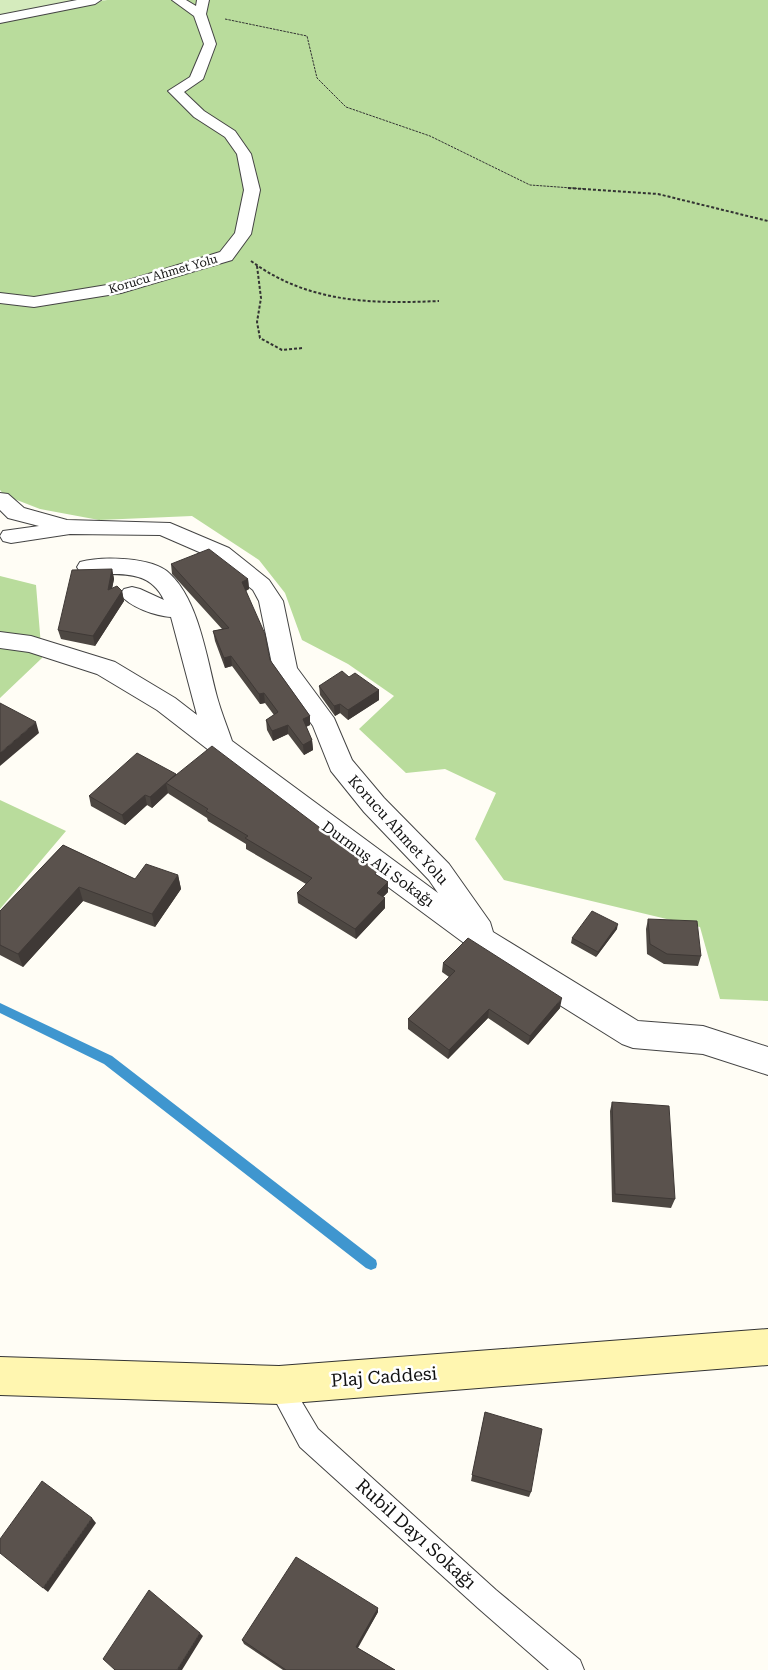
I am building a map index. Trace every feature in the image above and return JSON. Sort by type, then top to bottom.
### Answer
[{"type":"street","points":[[0,19],[95,0]]},
{"type":"street","points":[[178,0],[202,7]]},
{"type":"street","name":"Korucu Ahmet Yolu","points":[[0,298],[34,302],[121,288],[226,256],[243,234],[252,190],[244,154],[230,134],[200,114],[176,91],[196,79],[210,44],[202,7]]},
{"type":"street","name":"Korucu Ahmet Yolu","points":[[0,499],[16,513],[66,528],[162,528],[221,553],[261,585],[271,601],[284,669],[325,724],[340,764],[374,804],[439,872],[493,948]]},
{"type":"street","points":[[11,536],[46,534],[75,528]]},
{"type":"street","points":[[88,567],[145,570],[161,577],[174,594],[196,657],[203,692],[220,746]]},
{"type":"street","points":[[132,594],[164,609],[179,610]]},
{"type":"street","name":"Durmuş Ali Sokağı","points":[[0,640],[31,644],[106,668],[166,704],[344,840],[493,948],[633,1034],[703,1040],[768,1061]]},
{"type":"street","name":"Plaj Caddesi","points":[[0,1376],[279,1385],[768,1347]]},
{"type":"lane","name":"Rubil Dayı Sokağı","points":[[279,1385],[309,1438],[487,1599],[570,1670]]},
{"type":"path","points":[[202,7],[307,36],[318,78],[346,107],[430,136],[530,185],[658,194],[768,221]]},
{"type":"path","points":[[303,348],[282,350],[260,338],[255,324],[261,296],[256,279],[257,266],[288,283],[337,299],[391,303],[439,301]]},
{"type":"green space","points":[[0,0],[107,0],[0,22]]},
{"type":"green space","points":[[107,0],[768,0],[768,1001],[720,999],[700,927],[504,880],[475,839],[496,793],[445,769],[406,773],[359,729],[394,696],[348,664],[302,640],[285,593],[259,560],[192,516],[99,520],[40,509],[4,495],[0,490],[0,22]]},
{"type":"green space","points":[[0,576],[36,585],[42,658],[0,698]]},
{"type":"green space","points":[[0,800],[66,831],[0,909]]},
{"type":"building","points":[[209,549],[248,579],[242,582],[265,634],[270,660],[310,716],[303,719],[312,740],[303,745],[288,725],[272,731],[266,720],[278,712],[264,693],[259,694],[231,656],[224,658],[213,631],[229,628],[171,564]]},
{"type":"building","points":[[112,569],[108,590],[117,586],[122,591],[93,636],[58,630],[72,570]]},
{"type":"building","points":[[342,671],[349,677],[355,673],[379,690],[348,710],[340,704],[334,706],[319,686]]},
{"type":"building","points":[[0,703],[36,722],[0,753]]},
{"type":"building","points":[[212,746],[377,871],[375,874],[388,882],[377,893],[385,898],[355,929],[297,893],[312,878],[245,838],[248,836],[206,811],[208,809],[166,783]]},
{"type":"building","points":[[137,753],[176,774],[150,797],[145,795],[122,815],[89,796]]},
{"type":"building","points":[[63,845],[135,879],[146,864],[178,875],[152,914],[79,887],[18,954],[0,945],[0,911]]},
{"type":"building","points":[[592,911],[618,924],[598,952],[572,938]]},
{"type":"building","points":[[648,919],[697,921],[701,956],[667,954],[650,944]]},
{"type":"building","points":[[468,938],[562,998],[530,1036],[489,1009],[449,1050],[408,1019],[455,971],[443,963]]},
{"type":"building","points":[[612,1102],[669,1106],[675,1199],[615,1194]]},
{"type":"building","points":[[485,1412],[542,1429],[531,1492],[472,1475]]},
{"type":"building","points":[[42,1481],[92,1518],[43,1588],[0,1553],[0,1539]]},
{"type":"building","points":[[296,1557],[378,1608],[356,1647],[395,1670],[286,1670],[242,1640]]},
{"type":"building","points":[[149,1590],[200,1633],[177,1670],[115,1670],[103,1659]]},
{"type":"waterway","points":[[0,1008],[108,1060],[371,1264]]}]
